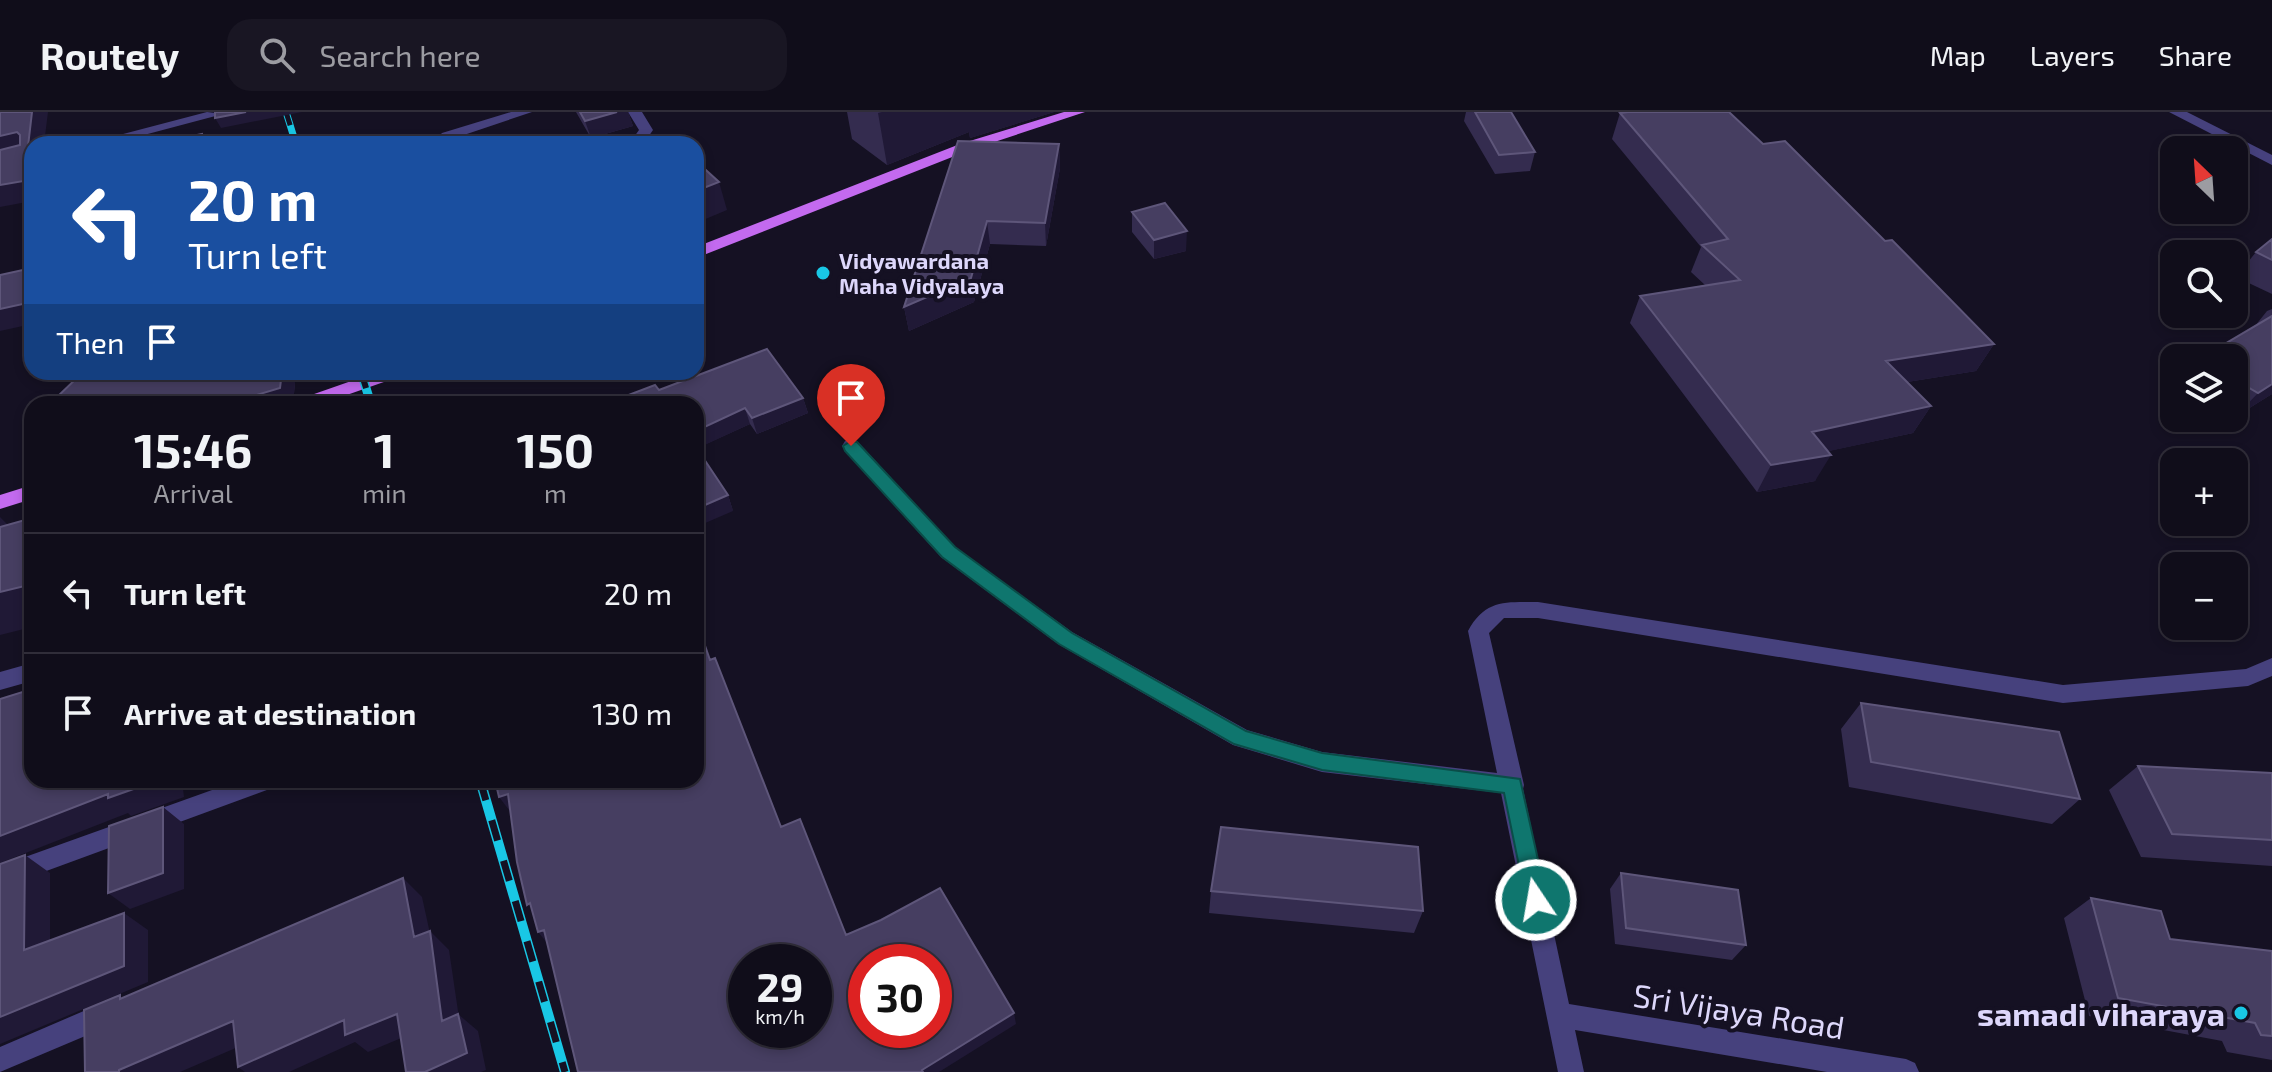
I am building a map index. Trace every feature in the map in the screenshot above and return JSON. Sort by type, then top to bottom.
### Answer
[{"type":"main road","points":[[704,250],[965,147],[1078,112]]},
{"type":"main road","points":[[326,396],[372,380]]},
{"type":"main road","points":[[0,502],[24,494]]},
{"type":"street","points":[[447,136],[525,112]]},
{"type":"street","points":[[635,112],[646,130],[642,136]]},
{"type":"street","points":[[2176,112],[2272,161]]},
{"type":"street","points":[[125,136],[216,114]]},
{"type":"street","points":[[851,446],[948,552],[1065,638],[1241,738],[1322,762],[1513,785]]},
{"type":"street","points":[[1571,1072],[1513,785],[1478,631],[1499,610],[1538,610],[2063,694],[2248,677],[2272,667]]},
{"type":"street","points":[[0,681],[24,674]]},
{"type":"street","points":[[0,877],[245,788]]},
{"type":"street","points":[[0,1060],[129,1005]]},
{"type":"street","name":"Sri Vijaya Road","points":[[1560,1015],[1906,1072]]},
{"type":"building","points":[[0,112],[32,112],[29,136],[24,136],[24,181],[0,185],[0,150],[20,145],[20,135],[17,132],[0,136]]},
{"type":"building","points":[[215,112],[246,112],[215,118]]},
{"type":"building","points":[[580,112],[617,112],[585,121]]},
{"type":"building","points":[[1475,112],[1511,112],[1535,152],[1499,155]]},
{"type":"building","points":[[1729,112],[1763,144],[1785,141],[1885,241],[1892,240],[1994,344],[1886,361],[1931,406],[1812,432],[1831,455],[1771,465],[1640,296],[1740,280],[1702,245],[1728,239],[1620,113]]},
{"type":"building","points":[[958,141],[1059,144],[1045,223],[987,221],[971,278],[904,307]]},
{"type":"building","points":[[704,168],[719,182],[704,188]]},
{"type":"building","points":[[1165,203],[1187,231],[1154,240],[1132,212]]},
{"type":"building","points":[[2272,239],[2272,260],[2256,252]]},
{"type":"building","points":[[24,270],[24,304],[0,309],[0,275]]},
{"type":"building","points":[[2272,316],[2272,384],[2258,393],[2248,387],[2248,344],[2225,344]]},
{"type":"building","points":[[767,349],[803,398],[752,418],[745,408],[704,427],[704,396],[626,396],[655,385],[659,390],[685,380],[704,380],[704,373]]},
{"type":"building","points":[[75,380],[281,380],[280,388],[253,396],[58,396]]},
{"type":"building","points":[[704,459],[728,495],[704,506]]},
{"type":"building","points":[[24,520],[24,586],[0,592],[0,527]]},
{"type":"building","points":[[704,643],[710,660],[715,658],[781,827],[800,819],[846,935],[940,888],[1014,1013],[923,1072],[578,1072],[544,930],[538,932],[530,903],[527,905],[517,862],[508,794],[499,797],[497,788],[704,788]]},
{"type":"building","points":[[24,692],[24,788],[136,788],[108,798],[108,794],[0,836],[0,699]]},
{"type":"building","points":[[1861,703],[2059,732],[2080,799],[1871,762]]},
{"type":"building","points":[[2138,766],[2272,773],[2272,840],[2172,834]]},
{"type":"building","points":[[163,807],[163,873],[108,893],[109,826]]},
{"type":"building","points":[[1221,827],[1418,847],[1423,911],[1211,891]]},
{"type":"building","points":[[25,855],[24,950],[124,913],[124,966],[0,1017],[0,864]]},
{"type":"building","points":[[1621,873],[1738,890],[1746,945],[1626,928]]},
{"type":"building","points":[[403,878],[414,937],[430,931],[442,1021],[458,1014],[467,1053],[425,1072],[406,1072],[397,1014],[345,1035],[344,1020],[238,1067],[233,1021],[119,1072],[85,1072],[84,1010],[120,995],[120,999]]},
{"type":"building","points":[[2091,898],[2161,911],[2170,939],[2272,951],[2272,1036],[2261,1035],[2255,1023],[2118,998]]},
{"type":"railway","points":[[286,112],[294,136]]},
{"type":"railway","points":[[364,380],[368,396]]},
{"type":"railway","points":[[482,788],[565,1072]]},
{"type":"place","name":"Vidyawardana Maha Vidyalaya","points":[[823,273]]},
{"type":"place","name":"samadi viharaya","points":[[2241,1013]]},
{"type":"route","points":[[851,446],[948,552],[1065,638],[1241,738],[1322,762],[1513,785],[1536,900]]}]
